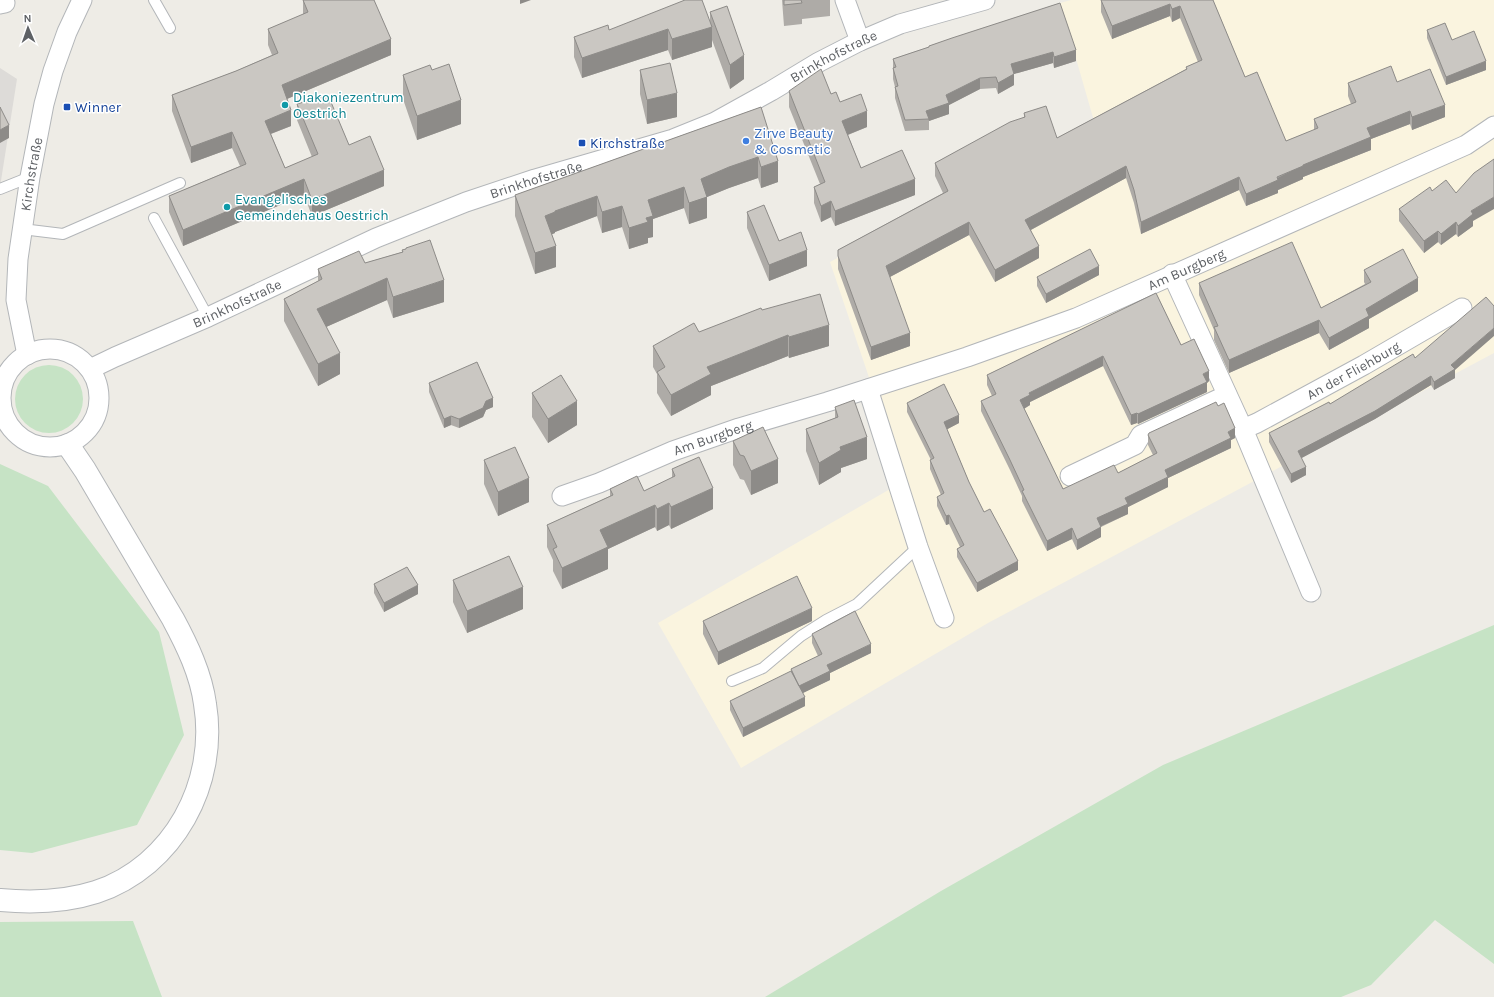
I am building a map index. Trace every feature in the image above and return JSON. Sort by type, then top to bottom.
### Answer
[{"type":"street","name":"Kirchstraße","points":[[27,355],[16,300],[18,260],[22,229],[44,104],[53,71],[67,32],[82,0]]},
{"type":"street","points":[[845,0],[860,41]]},
{"type":"street","name":"Brinkhofstraße","points":[[90,369],[208,317],[376,238],[466,202],[535,179],[673,138],[714,122],[771,91],[819,62],[860,41],[900,24],[985,0]]},
{"type":"street","name":"Am Burgberg","points":[[562,496],[599,483],[673,451],[739,428],[967,357],[1076,318],[1466,144],[1494,126]]},
{"type":"street","points":[[1172,274],[1243,429],[1311,592]]},
{"type":"street","name":"An der Fliehburg","points":[[1243,429],[1257,423],[1364,365],[1462,308]]},
{"type":"street","points":[[44,350],[61,350],[77,357],[90,369],[98,387],[98,408],[91,426],[84,434],[68,444],[47,448],[31,444],[17,436],[2,420],[0,398],[3,378],[14,364],[27,355],[44,350]]},
{"type":"street","points":[[868,389],[918,547],[944,618]]},
{"type":"street","points":[[1070,476],[1135,445],[1141,435],[1227,395]]},
{"type":"street","points":[[0,900],[32,902],[74,898],[98,891],[130,876],[139,870],[172,838],[184,820],[200,785],[207,752],[207,720],[205,703],[191,656],[184,640],[170,613],[68,444]]},
{"type":"lane","points":[[154,0],[170,28]]},
{"type":"lane","points":[[0,189],[30,178]]},
{"type":"lane","points":[[22,229],[63,234],[180,183]]},
{"type":"lane","points":[[154,218],[208,317]]},
{"type":"lane","points":[[732,681],[763,668],[801,636],[826,620],[857,604],[918,547]]},
{"type":"shaded area","points":[[1071,0],[1494,0],[1494,353],[988,623],[741,768],[658,623],[904,481],[830,262],[1094,121],[1060,3]]},
{"type":"shaded area","points":[[0,68],[17,79],[0,187]]},
{"type":"green space","points":[[42,365],[56,365],[68,371],[77,380],[83,392],[81,412],[73,423],[62,431],[56,433],[42,433],[36,431],[25,423],[17,412],[15,406],[15,392],[17,386],[25,375],[36,367]]},
{"type":"green space","points":[[0,464],[48,486],[159,632],[184,735],[137,825],[32,853],[0,850]]},
{"type":"green space","points":[[1494,625],[1494,964],[1435,920],[1371,985],[1341,997],[765,997],[941,891],[1163,765]]},
{"type":"green space","points":[[133,921],[162,997],[0,997],[0,922]]},
{"type":"building","points":[[303,0],[374,0],[391,39],[282,85],[291,110],[265,121],[285,168],[318,154],[297,104],[328,95],[349,145],[370,136],[384,170],[312,200],[304,179],[183,230],[169,196],[246,164],[232,132],[191,147],[172,95],[236,71],[278,53],[268,29],[308,12]]},
{"type":"building","points":[[685,0],[702,0],[712,27],[672,39],[668,29],[582,58],[574,37],[608,25],[609,30]]},
{"type":"building","points":[[784,0],[801,0],[802,3],[784,5]]},
{"type":"building","points":[[1101,0],[1213,0],[1245,77],[1257,72],[1286,141],[1318,128],[1314,119],[1356,102],[1348,83],[1391,66],[1397,82],[1430,69],[1445,105],[1412,117],[1410,111],[1367,128],[1371,137],[1303,165],[1277,177],[1278,180],[1246,194],[1239,177],[1141,222],[1134,190],[1126,166],[1025,220],[1039,246],[995,270],[969,222],[886,266],[910,333],[871,347],[838,256],[838,250],[948,191],[935,163],[1010,122],[1025,117],[1024,113],[1046,106],[1057,138],[1187,69],[1186,67],[1202,60],[1180,6],[1172,9],[1170,4],[1112,26]]},
{"type":"building","points":[[1060,3],[1076,50],[1054,57],[1053,52],[1011,64],[1014,74],[998,83],[996,77],[980,78],[946,95],[949,103],[926,111],[929,119],[905,120],[895,87],[898,86],[893,68],[896,67],[893,59]]},
{"type":"building","points":[[727,6],[744,55],[730,65],[710,12]]},
{"type":"building","points":[[1445,23],[1452,40],[1474,31],[1486,61],[1446,77],[1427,30]]},
{"type":"building","points":[[670,63],[677,93],[647,100],[640,70]]},
{"type":"building","points":[[449,64],[461,100],[417,116],[403,75],[430,65],[432,70]]},
{"type":"building","points":[[821,69],[831,94],[836,92],[840,102],[861,94],[867,111],[842,121],[861,168],[902,150],[915,179],[835,211],[831,201],[821,206],[814,187],[825,182],[789,91]]},
{"type":"building","points":[[0,107],[9,125],[0,130]]},
{"type":"building","points":[[761,107],[778,161],[761,167],[758,157],[701,179],[707,197],[689,203],[684,187],[648,200],[653,216],[646,218],[648,222],[629,228],[622,206],[602,212],[597,196],[555,211],[545,216],[556,246],[535,253],[515,195]]},
{"type":"building","points":[[1494,159],[1494,197],[1471,211],[1473,214],[1458,226],[1456,222],[1441,234],[1438,231],[1424,241],[1399,209],[1430,187],[1432,191],[1446,180],[1456,193],[1474,173]]},
{"type":"building","points":[[764,205],[779,241],[801,232],[807,250],[769,265],[747,212]]},
{"type":"building","points":[[430,240],[444,280],[393,297],[387,278],[317,309],[340,353],[318,364],[284,299],[322,279],[318,269],[359,251],[365,263],[403,252],[402,250],[406,248]]},
{"type":"building","points":[[1292,242],[1321,308],[1371,282],[1364,270],[1403,249],[1418,278],[1366,309],[1369,316],[1329,338],[1319,320],[1229,360],[1214,327],[1218,326],[1199,283]]},
{"type":"building","points":[[1090,249],[1099,266],[1046,294],[1037,277]]},
{"type":"building","points":[[1156,293],[1181,345],[1194,339],[1209,371],[1203,374],[1207,382],[1138,414],[1131,415],[1103,356],[1029,393],[1030,395],[1020,400],[1063,489],[1114,465],[1118,473],[1157,453],[1148,435],[1149,433],[1216,402],[1218,406],[1224,403],[1235,428],[1228,432],[1231,438],[1165,470],[1168,477],[1125,498],[1128,504],[1097,518],[1101,527],[1077,540],[1072,528],[1047,541],[1022,491],[1024,490],[981,401],[996,394],[987,375]]},
{"type":"building","points":[[820,294],[829,325],[789,337],[788,335],[707,367],[711,374],[671,395],[657,372],[665,367],[653,346],[694,323],[699,332],[761,308],[762,310]]},
{"type":"building","points":[[1486,297],[1494,306],[1494,328],[1451,365],[1455,369],[1434,382],[1431,376],[1375,411],[1298,451],[1306,467],[1291,474],[1269,433],[1329,402],[1330,404],[1413,354],[1415,358]]},
{"type":"building","points":[[477,362],[493,398],[486,401],[483,408],[459,419],[451,416],[444,419],[429,383]]},
{"type":"building","points":[[561,375],[577,401],[548,419],[532,393]]},
{"type":"building","points":[[944,384],[959,415],[944,422],[969,482],[984,512],[990,509],[1018,561],[977,583],[957,549],[964,545],[949,515],[946,516],[937,497],[944,493],[930,460],[934,458],[907,403]]},
{"type":"building","points":[[854,400],[867,437],[840,447],[841,450],[819,463],[806,429],[838,417],[835,407]]},
{"type":"building","points":[[763,427],[778,459],[751,471],[744,456],[740,455],[733,441]]},
{"type":"building","points":[[515,447],[529,478],[498,492],[484,460]]},
{"type":"building","points":[[699,457],[713,488],[671,507],[669,503],[657,509],[655,505],[600,530],[608,547],[562,568],[553,549],[557,547],[547,525],[613,495],[610,489],[637,476],[644,491],[675,476],[672,469]]},
{"type":"building","points":[[509,556],[523,587],[467,611],[453,580]]},
{"type":"building","points":[[407,567],[418,585],[384,603],[374,584]]},
{"type":"building","points":[[797,576],[812,608],[718,652],[703,621]]},
{"type":"building","points":[[855,611],[871,644],[827,665],[830,671],[799,686],[791,669],[822,654],[812,634]]},
{"type":"building","points":[[791,671],[805,697],[743,728],[730,701]]},
{"type":"place","name":"Diakoniezentrum Oestrich","points":[[285,105]]},
{"type":"place","name":"Winner","points":[[67,107]]},
{"type":"place","name":"Zirve Beauty & Cosmetic","points":[[746,141]]},
{"type":"place","name":"Kirchstraße","points":[[582,143]]},
{"type":"place","name":"Evangelisches Gemeindehaus Oestrich","points":[[227,207]]}]
